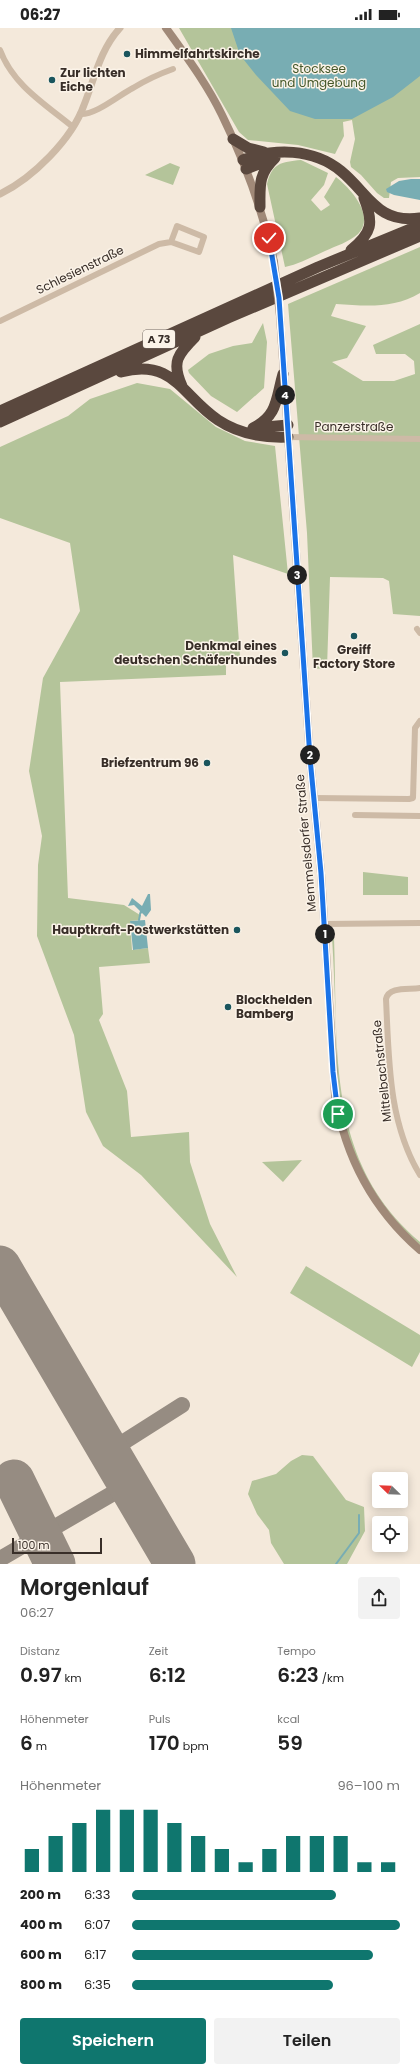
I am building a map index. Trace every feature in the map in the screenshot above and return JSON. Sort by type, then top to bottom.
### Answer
[{"type":"highway","points":[[233,139],[248,148],[275,154],[305,154],[327,162],[345,175],[363,195],[386,214],[402,219],[420,218]]},
{"type":"highway","points":[[244,165],[275,154]]},
{"type":"highway","points":[[260,207],[261,176],[275,154]]},
{"type":"highway","points":[[343,257],[359,243],[368,231],[370,215],[363,195]]},
{"type":"highway","name":"A 73","points":[[0,411],[343,257],[420,225]]},
{"type":"highway","name":"A 73","points":[[0,422],[202,330],[420,236]]},
{"type":"highway","points":[[182,386],[177,372],[177,360],[185,346],[202,330]]},
{"type":"highway","points":[[103,376],[139,368],[151,369],[160,372],[182,386],[210,414],[237,430],[257,435],[288,431]]},
{"type":"highway","points":[[253,428],[267,419],[273,411],[284,374]]},
{"type":"highway","points":[[237,430],[253,428],[288,431]]},
{"type":"main road","name":"Memmelsdorfer Straße","points":[[166,28],[199,76],[222,114],[260,207],[274,262],[280,316],[304,672],[325,924],[335,1095],[342,1129],[354,1162],[374,1199],[398,1230],[420,1250]]},
{"type":"street","points":[[0,194],[21,182],[36,170],[73,127],[80,114],[104,51],[114,34],[120,28]]},
{"type":"street","points":[[0,50],[3,65],[22,85],[73,127]]},
{"type":"street","points":[[80,114],[91,113],[134,87],[173,69]]},
{"type":"street","points":[[177,226],[204,237],[198,252],[171,242],[177,226]]},
{"type":"street","name":"Schlesienstraße","points":[[0,321],[147,249],[171,242]]},
{"type":"street","name":"Panzerstraße","points":[[288,431],[420,439]]},
{"type":"street","points":[[314,798],[413,798],[415,728],[420,721]]},
{"type":"street","points":[[355,815],[420,816]]},
{"type":"street","points":[[325,924],[420,924]]},
{"type":"street","name":"Mittelbachstraße","points":[[420,988],[392,990],[386,999],[395,1112],[404,1143],[420,1175]]},
{"type":"green space","name":"Stocksee und Umgebung","points":[[179,28],[420,28],[420,177],[398,178],[391,182],[389,198],[384,198],[377,193],[361,175],[351,167],[350,162],[355,139],[352,120],[343,122],[344,136],[335,154],[298,145],[248,140],[239,132]]},
{"type":"green space","points":[[301,160],[328,173],[324,185],[311,200],[321,211],[330,205],[324,197],[336,177],[348,188],[359,203],[363,211],[363,227],[358,234],[342,244],[285,267],[267,184],[269,177],[278,165]]},
{"type":"green space","points":[[170,163],[180,167],[173,185],[145,175]]},
{"type":"green space","points":[[420,247],[420,293],[400,302],[389,304],[369,306],[336,304],[331,316],[366,326],[347,358],[332,362],[363,381],[394,381],[415,374],[414,361],[405,354],[376,354],[373,345],[420,324],[420,616],[393,614],[389,581],[383,578],[330,577],[327,668],[313,669],[307,533],[288,304]]},
{"type":"green space","points":[[263,323],[267,342],[264,388],[237,412],[211,396],[189,373],[188,370],[209,354],[233,346],[252,343]]},
{"type":"green space","points":[[137,383],[170,389],[216,427],[245,441],[275,446],[288,574],[233,555],[240,657],[226,659],[226,675],[60,682],[68,898],[124,905],[140,915],[139,920],[130,921],[132,950],[148,948],[150,963],[99,967],[103,1014],[99,1020],[127,1091],[131,1137],[189,1132],[190,1162],[210,1224],[237,1277],[141,1175],[103,1146],[86,1112],[74,1035],[37,936],[38,865],[42,836],[29,771],[43,678],[80,611],[70,543],[0,518],[0,447],[68,416],[90,399]]},
{"type":"green space","points":[[363,872],[408,877],[408,895],[363,895]]},
{"type":"green space","points":[[332,937],[334,937],[338,1061],[343,1101],[352,1140],[367,1176],[389,1210],[420,1242],[420,1245],[392,1216],[369,1183],[352,1147],[346,1128],[339,1099],[337,1080]]},
{"type":"green space","points":[[302,1160],[283,1182],[262,1162]]},
{"type":"green space","points":[[306,1266],[420,1335],[420,1352],[412,1367],[290,1293]]},
{"type":"green space","points":[[302,1455],[313,1456],[346,1500],[364,1507],[365,1531],[347,1564],[284,1564],[271,1543],[269,1530],[257,1514],[248,1494],[252,1481],[276,1474],[291,1461]]},
{"type":"water","name":"Stocksee und Umgebung","points":[[231,28],[420,28],[420,76],[393,97],[352,119],[315,119],[290,111],[256,75],[240,55]]},
{"type":"water","points":[[420,179],[420,200],[394,195],[387,192],[386,189],[399,181]]},
{"type":"water","points":[[148,894],[150,894],[151,910],[146,917],[142,913],[140,915],[139,914],[140,911],[134,905],[128,906],[132,898],[142,906]]},
{"type":"water","points":[[145,920],[148,948],[133,950],[130,921]]},
{"type":"waterway","points":[[139,920],[140,915]]},
{"type":"waterway","points":[[336,1564],[359,1533],[359,1515]]},
{"type":"taxiway","points":[[119,1445],[182,1405]]},
{"type":"taxiway","points":[[100,1437],[109,1445],[119,1445],[115,1454],[118,1466]]},
{"type":"taxiway","points":[[120,1471],[122,1482],[117,1491],[128,1491],[137,1499]]},
{"type":"taxiway","points":[[0,1559],[117,1491]]},
{"type":"runway","points":[[0,1266],[175,1564]]},
{"type":"runway","points":[[14,1480],[55,1564]]},
{"type":"place","name":"Himmelfahrtskirche","points":[[127,54]]},
{"type":"place","name":"Zur lichten Eiche","points":[[52,80]]},
{"type":"place","name":"Greiff Factory Store","points":[[354,636]]},
{"type":"place","name":"Denkmal eines deutschen Schäferhundes","points":[[285,653]]},
{"type":"place","name":"Briefzentrum 96","points":[[207,763]]},
{"type":"place","name":"Hauptkraft-Postwerkstätten","points":[[237,930]]},
{"type":"place","name":"Blockhelden Bamberg","points":[[228,1007]]},
{"type":"route","points":[[269,238],[279,298],[310,758],[321,873],[333,1072],[338,1114]]}]
